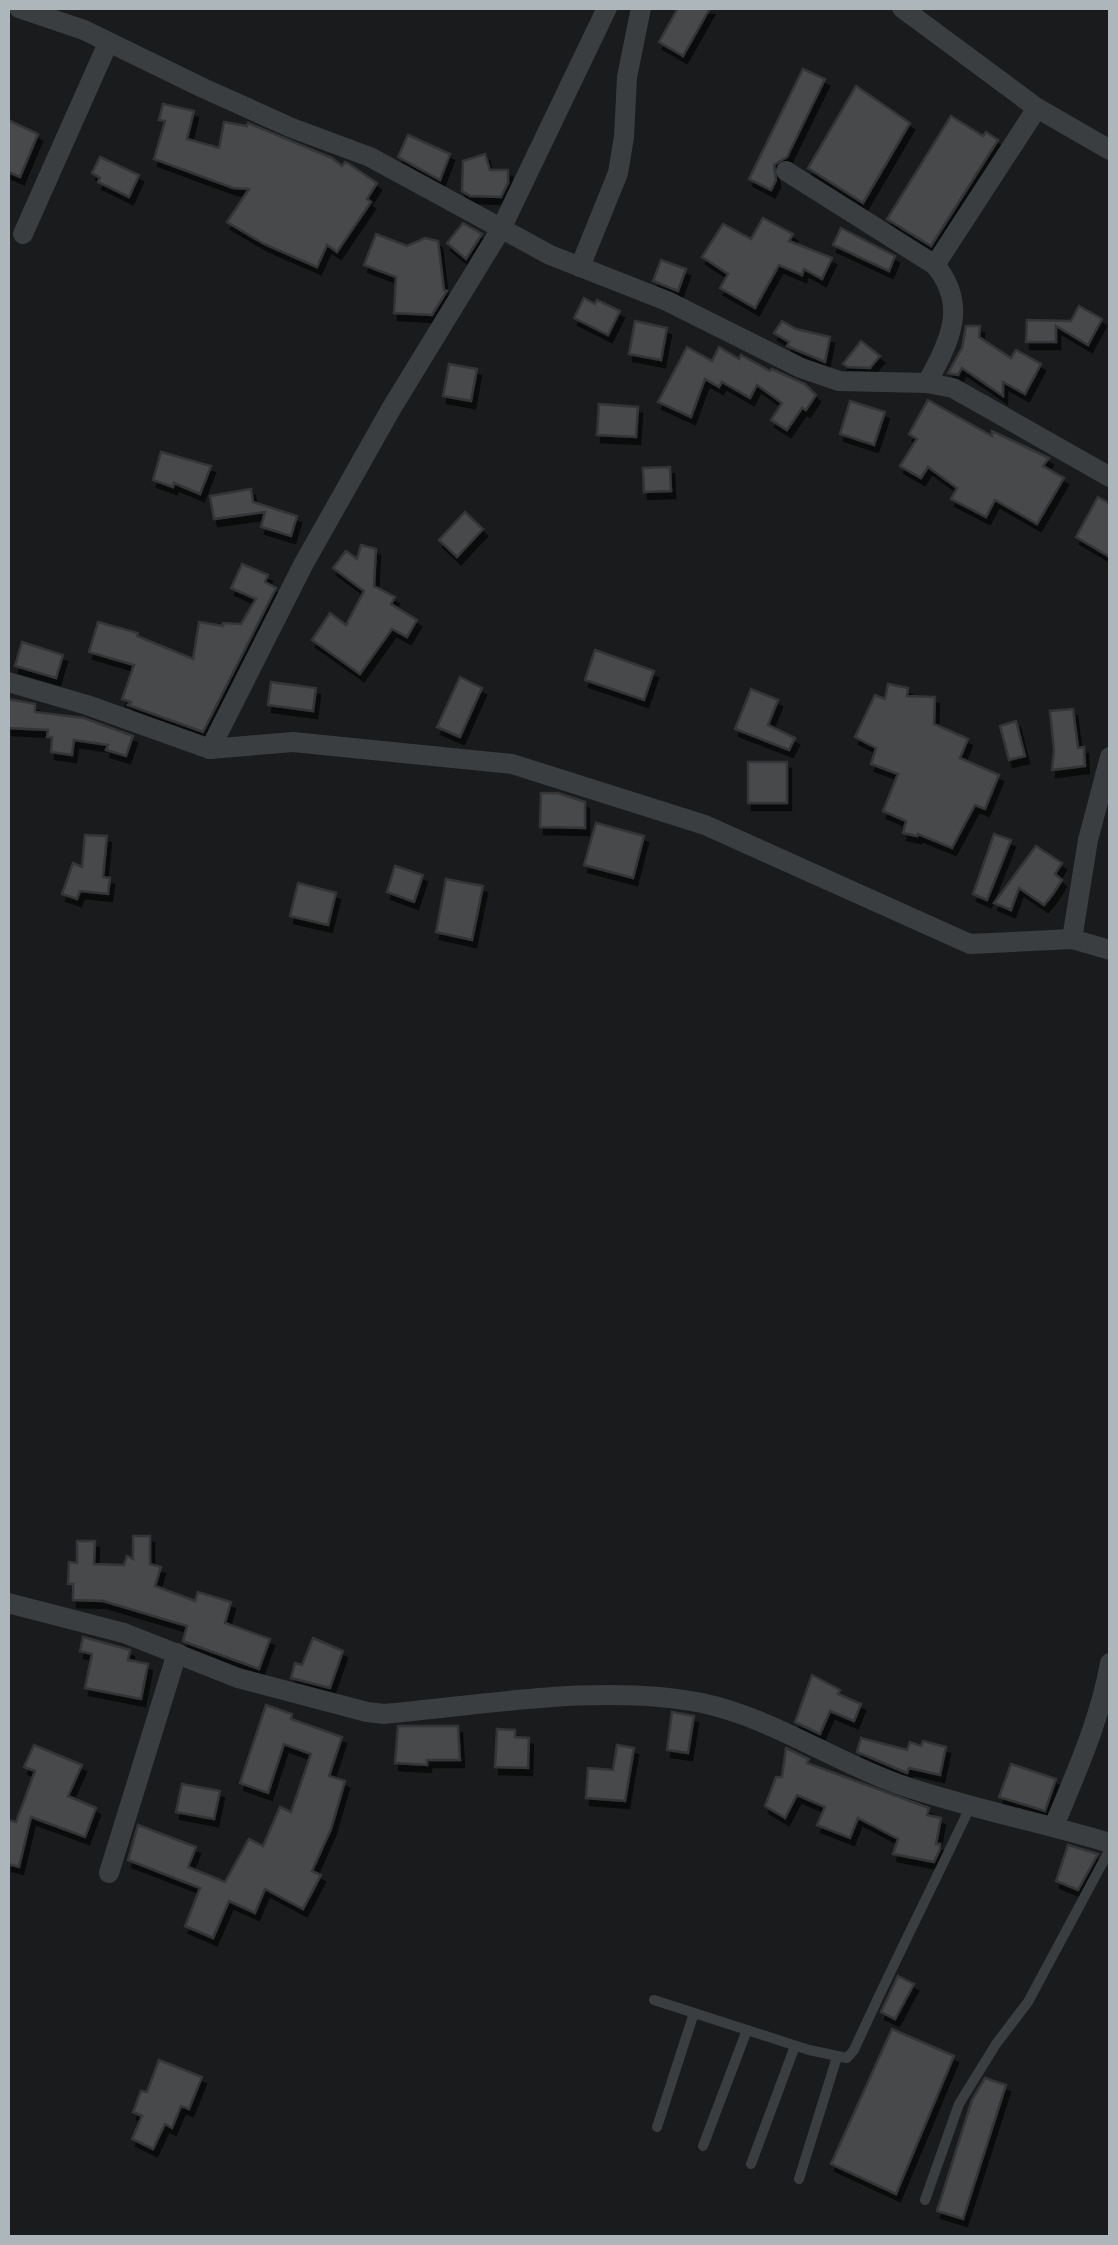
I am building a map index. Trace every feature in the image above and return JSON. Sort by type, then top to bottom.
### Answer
[{"type":"street","points":[[19,8],[84,30],[256,112],[370,156],[501,230],[667,301],[766,352],[820,375],[849,382],[927,382],[973,396],[1110,477]]},
{"type":"street","points":[[210,749],[303,565],[391,409],[501,230],[607,8]]},
{"type":"street","points":[[580,267],[618,173],[627,77],[641,8]]},
{"type":"street","points":[[902,8],[1037,108],[1110,150]]},
{"type":"street","points":[[24,234],[108,42]]},
{"type":"street","points":[[935,265],[1037,108]]},
{"type":"street","points":[[786,171],[935,265],[949,282],[952,312],[948,344],[927,382]]},
{"type":"street","points":[[8,682],[210,749],[293,742],[512,764],[705,824],[970,944],[1072,939],[1110,950]]},
{"type":"street","points":[[1072,939],[1088,840],[1110,756]]},
{"type":"street","points":[[8,1602],[124,1633],[238,1678],[384,1714],[622,1693],[702,1703],[765,1722],[899,1784],[1054,1826],[1110,1846]]},
{"type":"street","points":[[109,1873],[176,1653]]},
{"type":"street","points":[[1054,1826],[1102,1710],[1110,1664]]},
{"type":"lane","points":[[654,2000],[795,2046],[837,2057],[851,2055],[970,1806]]},
{"type":"lane","points":[[925,2200],[959,2104],[1028,2002],[1110,1846]]},
{"type":"lane","points":[[657,2127],[694,2012]]},
{"type":"lane","points":[[703,2146],[746,2030]]},
{"type":"lane","points":[[751,2164],[795,2046]]},
{"type":"lane","points":[[799,2179],[837,2057]]},
{"type":"building","points":[[678,8],[710,8],[683,56],[659,42]]},
{"type":"building","points":[[803,69],[825,79],[787,157],[774,165],[776,180],[771,190],[749,179]]},
{"type":"building","points":[[856,86],[910,123],[863,203],[808,168]]},
{"type":"building","points":[[163,104],[194,111],[187,139],[219,148],[224,122],[247,126],[248,123],[332,158],[342,166],[345,162],[377,183],[367,199],[371,202],[337,252],[327,245],[317,267],[264,244],[227,222],[249,189],[233,188],[154,159],[165,121],[159,120]]},
{"type":"building","points":[[951,116],[983,136],[986,132],[998,140],[931,246],[887,219]]},
{"type":"building","points":[[8,120],[38,134],[20,177],[8,172]]},
{"type":"building","points":[[408,135],[450,154],[440,180],[398,157]]},
{"type":"building","points":[[485,154],[490,170],[508,170],[508,183],[501,197],[470,196],[462,191],[463,161]]},
{"type":"building","points":[[100,157],[139,175],[129,197],[98,182],[100,178],[92,173]]},
{"type":"building","points":[[763,218],[793,234],[789,241],[832,258],[822,279],[804,269],[802,275],[779,265],[755,308],[720,288],[728,274],[702,257],[723,224],[751,239]]},
{"type":"building","points":[[463,223],[482,234],[466,259],[447,243]]},
{"type":"building","points":[[841,228],[895,256],[889,271],[833,245]]},
{"type":"building","points":[[376,234],[407,246],[425,238],[438,241],[447,291],[432,315],[394,313],[396,277],[364,265]]},
{"type":"building","points":[[661,260],[686,269],[678,291],[653,281]]},
{"type":"building","points":[[584,298],[620,311],[608,335],[574,318]]},
{"type":"building","points":[[1079,306],[1102,319],[1088,345],[1056,326],[1056,342],[1026,342],[1027,320],[1071,321]]},
{"type":"building","points":[[635,321],[667,328],[661,360],[629,354]]},
{"type":"building","points":[[782,321],[796,329],[830,337],[825,362],[787,346],[789,342],[774,333]]},
{"type":"building","points":[[966,326],[980,326],[979,337],[1011,358],[1016,350],[1041,364],[1025,394],[1003,382],[1003,396],[962,368],[958,375],[948,373],[962,348]]},
{"type":"building","points":[[861,341],[880,356],[870,368],[843,364]]},
{"type":"building","points":[[687,347],[712,361],[719,347],[739,359],[741,355],[805,384],[816,395],[787,430],[771,420],[782,403],[757,385],[750,398],[722,382],[719,387],[705,379],[691,417],[658,402]]},
{"type":"building","points":[[449,364],[477,369],[471,401],[443,396]]},
{"type":"building","points":[[928,400],[992,436],[992,431],[1049,458],[1043,466],[1064,478],[1037,524],[995,500],[986,517],[951,499],[957,488],[928,467],[921,478],[900,466],[917,439],[909,434]]},
{"type":"building","points":[[850,401],[885,412],[874,445],[840,434]]},
{"type":"building","points":[[599,404],[638,407],[636,437],[597,435]]},
{"type":"building","points":[[161,452],[211,466],[200,494],[174,483],[173,487],[153,480]]},
{"type":"building","points":[[670,467],[671,491],[644,492],[643,468]]},
{"type":"building","points":[[251,489],[253,502],[297,516],[291,536],[261,527],[265,512],[214,519],[210,496]]},
{"type":"building","points":[[1098,497],[1110,504],[1110,557],[1076,537]]},
{"type":"building","points":[[465,512],[483,529],[457,557],[439,540]]},
{"type":"building","points":[[361,545],[376,549],[374,586],[395,597],[391,604],[417,620],[407,637],[392,629],[360,674],[312,640],[330,613],[346,625],[364,591],[333,568],[346,551],[357,559]]},
{"type":"building","points":[[242,564],[268,575],[265,582],[276,588],[203,732],[128,705],[131,702],[122,699],[134,665],[89,652],[98,622],[138,633],[137,636],[193,659],[199,622],[241,624],[256,599],[231,588]]},
{"type":"building","points":[[22,642],[63,655],[56,678],[15,666]]},
{"type":"building","points":[[595,650],[654,671],[644,700],[585,680]]},
{"type":"building","points":[[460,677],[482,688],[460,737],[437,727]]},
{"type":"building","points":[[271,682],[316,688],[313,711],[268,705]]},
{"type":"building","points":[[888,684],[908,688],[907,696],[935,697],[934,724],[968,739],[960,758],[999,775],[985,809],[975,805],[952,848],[918,834],[903,833],[906,821],[883,811],[898,774],[871,764],[876,748],[855,737],[875,695],[885,699]]},
{"type":"building","points":[[751,689],[778,700],[768,725],[795,738],[789,750],[735,729]]},
{"type":"building","points":[[8,699],[35,704],[35,712],[84,718],[133,736],[126,756],[106,750],[108,745],[74,740],[72,755],[51,752],[52,737],[47,737],[48,730],[8,728]]},
{"type":"building","points":[[1073,709],[1078,748],[1084,747],[1085,766],[1052,770],[1050,711]]},
{"type":"building","points":[[1016,721],[1025,756],[1009,760],[1000,726]]},
{"type":"building","points":[[748,762],[787,762],[787,803],[748,803]]},
{"type":"building","points":[[541,793],[558,793],[585,802],[585,828],[540,827]]},
{"type":"building","points":[[596,823],[644,836],[633,878],[584,865]]},
{"type":"building","points":[[994,834],[1011,840],[987,900],[973,894]]},
{"type":"building","points":[[85,835],[107,836],[103,877],[110,878],[108,894],[80,891],[77,899],[62,894],[73,863],[82,867]]},
{"type":"building","points":[[1036,846],[1062,863],[1055,874],[1062,880],[1053,894],[1044,905],[1019,888],[1011,910],[994,903]]},
{"type":"building","points":[[395,866],[423,875],[414,902],[387,892]]},
{"type":"building","points":[[446,879],[483,886],[472,940],[436,932]]},
{"type":"building","points":[[298,883],[336,893],[328,925],[290,916]]},
{"type":"building","points":[[133,1536],[150,1536],[150,1564],[161,1567],[155,1586],[195,1601],[198,1592],[231,1602],[225,1623],[270,1639],[259,1669],[183,1641],[187,1626],[103,1601],[73,1600],[73,1584],[68,1584],[69,1562],[77,1563],[77,1541],[95,1541],[94,1564],[124,1565],[127,1556],[133,1559]]},
{"type":"building","points":[[83,1637],[130,1650],[128,1660],[148,1664],[141,1699],[85,1688],[92,1654],[80,1651]]},
{"type":"building","points":[[313,1638],[343,1651],[330,1688],[291,1678],[295,1663],[302,1665]]},
{"type":"building","points":[[812,1675],[840,1690],[838,1694],[861,1704],[854,1721],[830,1711],[820,1734],[795,1722]]},
{"type":"building","points":[[266,1705],[292,1714],[291,1719],[342,1737],[329,1776],[345,1781],[331,1829],[312,1871],[321,1875],[303,1909],[265,1889],[255,1913],[229,1901],[213,1938],[185,1926],[200,1888],[128,1860],[138,1825],[196,1847],[188,1867],[225,1882],[249,1839],[263,1846],[280,1807],[291,1812],[311,1754],[284,1744],[268,1793],[240,1783]]},
{"type":"building","points":[[672,1712],[694,1716],[688,1753],[667,1750]]},
{"type":"building","points":[[398,1726],[458,1726],[460,1760],[427,1760],[427,1765],[395,1763]]},
{"type":"building","points":[[497,1729],[515,1730],[515,1737],[529,1738],[528,1768],[495,1767]]},
{"type":"building","points":[[861,1738],[907,1750],[910,1742],[921,1746],[923,1741],[946,1747],[940,1775],[909,1768],[907,1773],[857,1752]]},
{"type":"building","points":[[34,1745],[82,1765],[68,1796],[96,1808],[85,1837],[31,1817],[19,1867],[8,1864],[8,1820],[16,1822],[35,1771],[24,1767]]},
{"type":"building","points":[[617,1745],[634,1748],[625,1801],[586,1798],[588,1768],[613,1770]]},
{"type":"building","points":[[786,1748],[809,1759],[807,1763],[929,1808],[927,1815],[941,1818],[936,1844],[940,1844],[940,1849],[934,1862],[893,1854],[898,1839],[858,1818],[850,1838],[817,1825],[825,1807],[797,1795],[785,1818],[765,1806],[776,1777],[782,1777]]},
{"type":"building","points":[[1011,1764],[1056,1779],[1045,1811],[999,1797]]},
{"type":"building","points":[[182,1784],[220,1791],[214,1819],[176,1812]]},
{"type":"building","points":[[1068,1845],[1098,1854],[1078,1890],[1056,1881]]},
{"type":"building","points":[[898,1976],[914,1984],[895,2019],[881,2012]]},
{"type":"building","points":[[892,2029],[954,2056],[896,2194],[831,2164]]},
{"type":"building","points":[[159,2060],[202,2077],[189,2109],[181,2106],[172,2128],[165,2124],[153,2149],[132,2139],[142,2116],[133,2112],[141,2091],[147,2092]]},
{"type":"building","points":[[985,2078],[1006,2085],[963,2219],[937,2211],[972,2100]]}]
